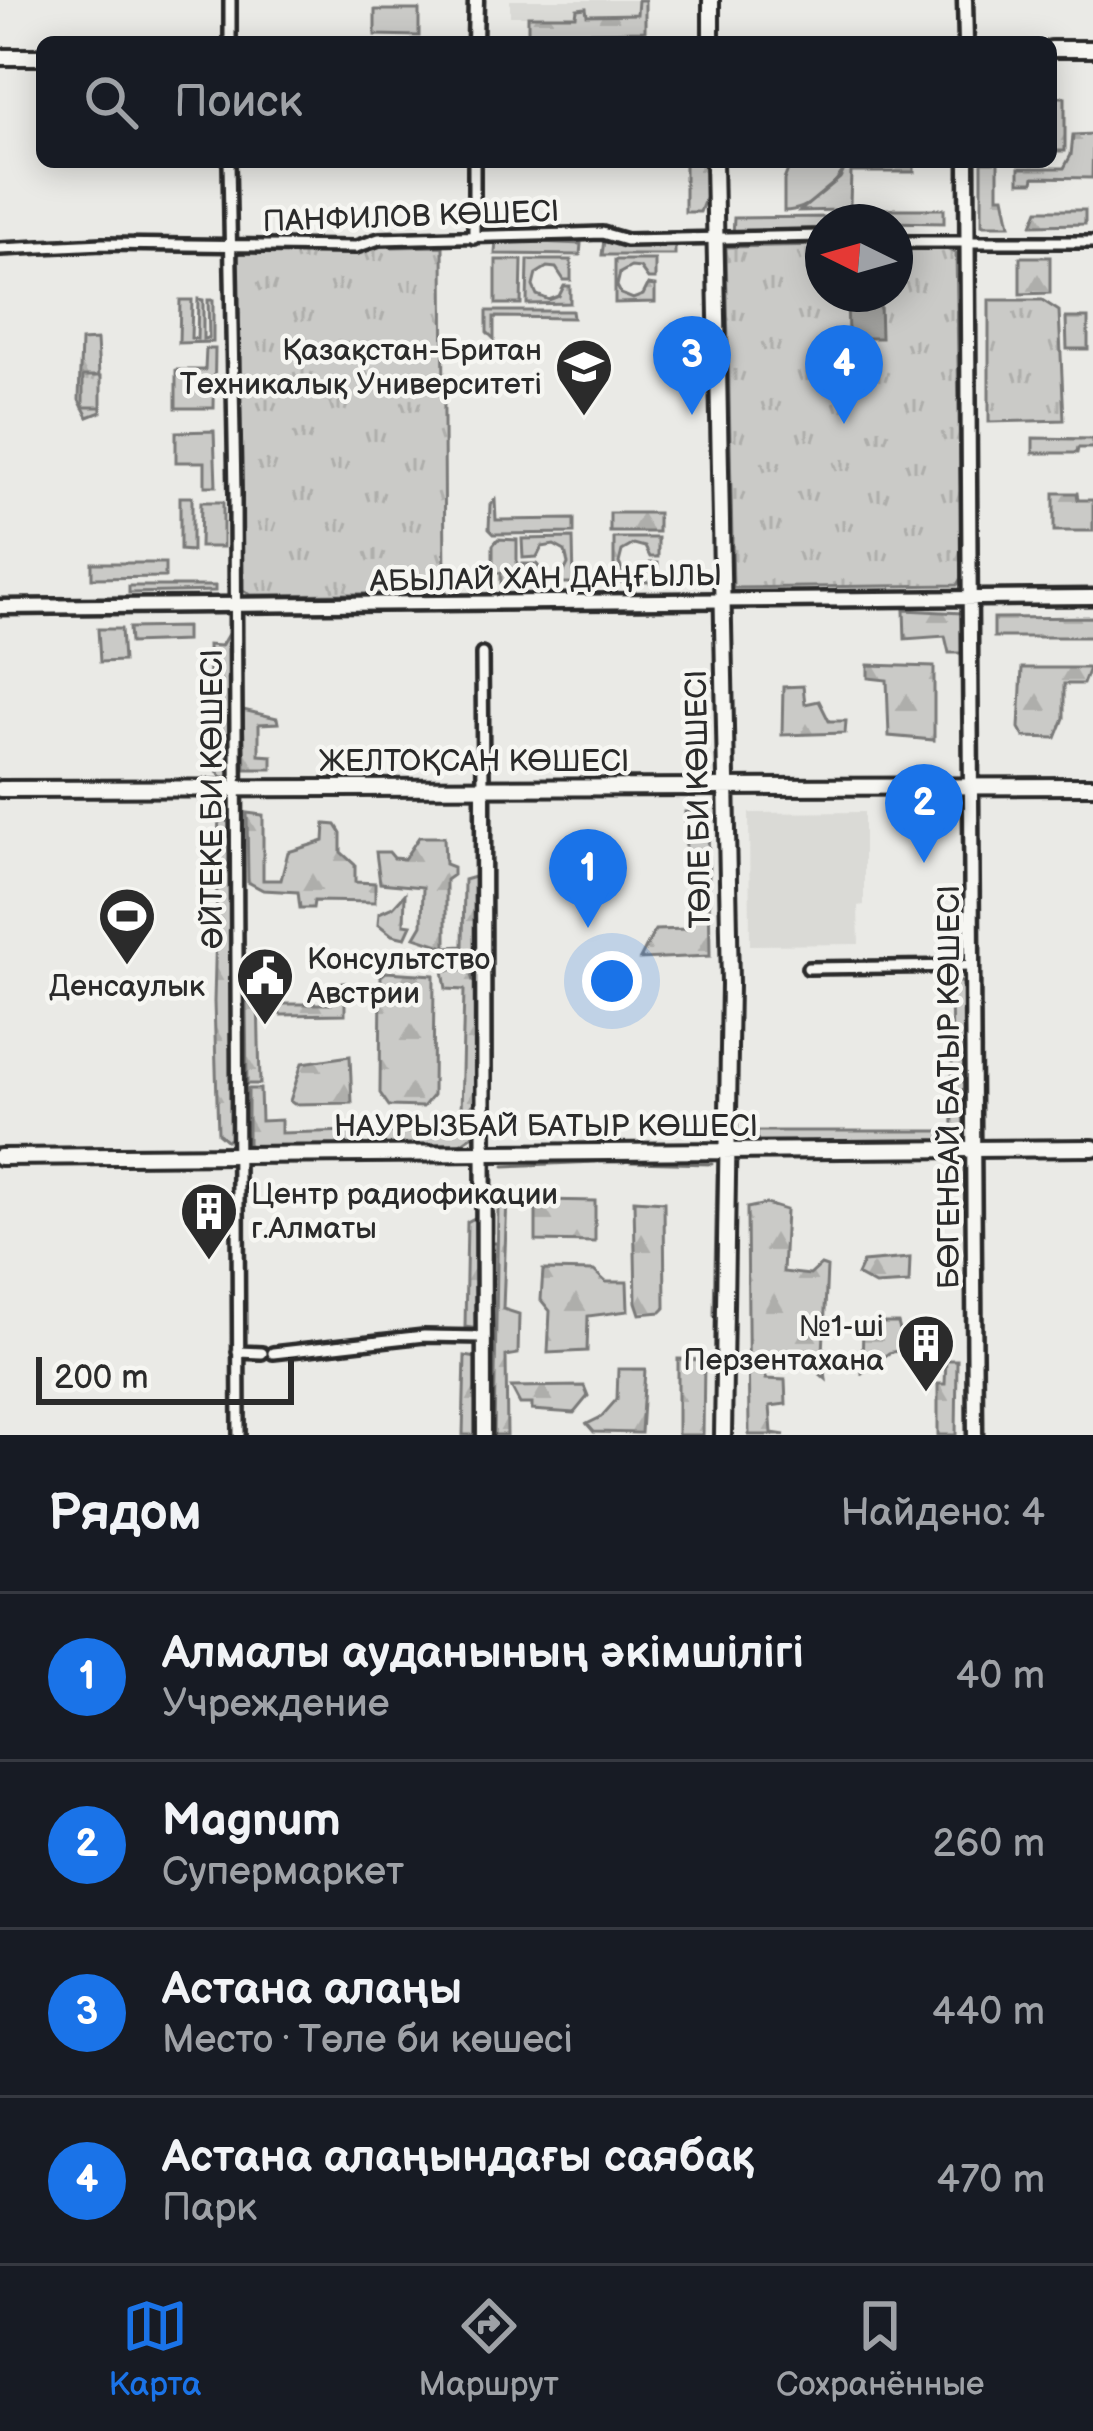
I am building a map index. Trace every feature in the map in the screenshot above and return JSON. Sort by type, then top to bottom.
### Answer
[{"type":"main road","points":[[711,0],[711,36]]},
{"type":"main road","points":[[1057,50],[1093,49]]},
{"type":"main road","points":[[0,57],[36,56]]},
{"type":"main road","name":"ТӨЛЕ БИ КӨШЕСІ","points":[[714,168],[730,1153],[723,1435]]},
{"type":"main road","name":"ЖЕЛТОҚСАН КӨШЕСІ","points":[[0,789],[1093,786]]},
{"type":"main road","name":"НАУРЫЗБАЙ БАТЫР КӨШЕСІ","points":[[0,1157],[1093,1148]]},
{"type":"street","points":[[230,0],[230,36]]},
{"type":"street","points":[[475,36],[476,0]]},
{"type":"street","points":[[965,0],[966,36]]},
{"type":"street","name":"ӘЙТЕКЕ БИ КӨШЕСІ","points":[[229,168],[239,1435]]},
{"type":"street","points":[[474,168],[474,238]]},
{"type":"street","name":"БӨГЕНБАЙ БАТЫР КӨШЕСІ","points":[[968,168],[974,243],[970,598],[975,1435]]},
{"type":"street","name":"ПАНФИЛОВ КӨШЕСІ","points":[[0,249],[99,244],[356,247],[379,239],[602,233],[626,241],[805,236]]},
{"type":"street","points":[[913,242],[1093,242]]},
{"type":"street","name":"АБЫЛАЙ ХАН ДАҢҒЫЛЫ","points":[[0,607],[1093,597]]},
{"type":"street","points":[[482,654],[484,1435]]},
{"type":"street","points":[[808,968],[972,966]]},
{"type":"street","points":[[238,1352],[424,1336],[484,1337]]},
{"type":"shaded area","points":[[510,0],[638,0],[638,14],[586,15],[586,9],[577,9],[576,16],[510,16]]},
{"type":"shaded area","points":[[864,812],[859,944],[750,945],[749,813]]},
{"type":"green space","points":[[638,0],[645,0],[645,31],[528,33],[528,16],[576,16],[577,9],[586,8],[587,15],[637,14]]},
{"type":"green space","points":[[375,10],[419,10],[419,36],[375,35]]},
{"type":"green space","points":[[1057,97],[1065,97],[1065,151],[1057,151]]},
{"type":"green space","points":[[1093,134],[1092,178],[1034,177],[1033,182],[1019,182],[1019,168],[1064,168],[1073,135]]},
{"type":"green space","points":[[685,168],[708,168],[708,191],[700,212],[685,212]]},
{"type":"green space","points":[[789,168],[844,168],[822,195],[803,207],[784,211]]},
{"type":"green space","points":[[845,168],[914,168],[914,172],[851,172],[850,204],[808,204],[840,178]]},
{"type":"green space","points":[[982,168],[998,168],[998,196],[1004,196],[1010,225],[982,225]]},
{"type":"green space","points":[[913,209],[944,209],[944,223],[913,223]]},
{"type":"green space","points":[[1038,210],[1085,210],[1085,224],[1032,225]]},
{"type":"green space","points":[[805,217],[805,233],[733,236],[734,218]]},
{"type":"green space","points":[[496,240],[581,244],[580,255],[495,254]]},
{"type":"green space","points":[[604,240],[618,245],[675,245],[675,255],[602,255]]},
{"type":"green space","points":[[387,243],[391,247],[443,246],[445,593],[251,595],[240,583],[236,257],[243,250]]},
{"type":"green space","points":[[805,245],[805,312],[913,312],[913,248],[956,253],[962,576],[957,585],[733,588],[726,247]]},
{"type":"green space","points":[[1020,257],[1050,257],[1050,293],[1020,294]]},
{"type":"green space","points":[[496,260],[522,260],[521,304],[496,304]]},
{"type":"green space","points":[[528,260],[571,260],[571,280],[547,267],[536,274],[533,286],[537,295],[549,300],[570,286],[570,303],[527,304]]},
{"type":"green space","points":[[615,260],[655,260],[655,279],[631,267],[620,273],[617,286],[621,294],[633,299],[643,295],[648,285],[655,286],[655,302],[615,303]]},
{"type":"green space","points":[[198,299],[203,300],[203,339],[209,338],[208,300],[213,300],[213,342],[179,343],[180,300],[192,300],[191,338],[197,339]]},
{"type":"green space","points":[[989,300],[1042,300],[1059,311],[1064,420],[989,422]]},
{"type":"green space","points":[[487,311],[572,311],[573,318],[494,317],[494,339],[487,332]]},
{"type":"green space","points":[[1066,318],[1088,318],[1088,349],[1067,349]]},
{"type":"green space","points":[[97,340],[101,412],[88,417],[79,400],[81,341]]},
{"type":"green space","points":[[206,349],[215,349],[214,408],[176,408],[176,370],[205,370]]},
{"type":"green space","points":[[83,376],[101,376],[101,407],[83,407]]},
{"type":"green space","points":[[214,431],[216,486],[205,486],[205,462],[176,462],[176,432]]},
{"type":"green space","points":[[1033,438],[1093,439],[1093,448],[1078,448],[1077,453],[1033,453]]},
{"type":"green space","points":[[1054,493],[1077,493],[1078,500],[1093,500],[1093,531],[1054,531]]},
{"type":"green space","points":[[180,497],[192,497],[192,551],[180,550]]},
{"type":"green space","points":[[495,500],[496,520],[574,519],[574,533],[494,534],[489,529],[490,505]]},
{"type":"green space","points":[[201,502],[223,502],[223,547],[200,547]]},
{"type":"green space","points":[[610,513],[658,513],[658,532],[610,532]]},
{"type":"green space","points":[[573,538],[574,583],[524,583],[523,564],[537,564],[552,577],[564,572],[568,564],[565,551],[554,545],[542,547],[537,557],[523,558],[522,539]]},
{"type":"green space","points":[[614,538],[658,538],[658,557],[650,557],[645,547],[634,544],[622,551],[619,563],[631,576],[658,563],[658,582],[614,582]]},
{"type":"green space","points":[[498,539],[517,540],[517,583],[501,583],[501,573],[493,573],[493,545]]},
{"type":"green space","points":[[92,563],[165,563],[165,577],[92,578]]},
{"type":"green space","points":[[129,586],[215,586],[215,591],[129,593]]},
{"type":"green space","points":[[904,610],[962,613],[966,653],[949,653],[945,636],[905,639]]},
{"type":"green space","points":[[1093,617],[1093,637],[994,637],[994,618]]},
{"type":"green space","points":[[186,627],[186,641],[130,643],[129,628]]},
{"type":"green space","points":[[232,627],[232,777],[221,777],[211,761],[208,645],[221,646]]},
{"type":"green space","points":[[98,629],[121,629],[123,661],[100,662]]},
{"type":"green space","points":[[868,665],[934,667],[934,740],[889,736],[887,680],[868,678]]},
{"type":"green space","points":[[1022,668],[1089,668],[1083,684],[1064,684],[1064,718],[1056,738],[1024,737],[1019,728]]},
{"type":"green space","points":[[803,686],[805,704],[819,701],[829,721],[846,721],[845,733],[782,735],[783,687]]},
{"type":"green space","points":[[243,710],[277,718],[278,723],[259,724],[259,755],[272,756],[272,769],[245,769]]},
{"type":"green space","points":[[219,809],[236,812],[237,1140],[226,1140],[218,1133],[214,1002]]},
{"type":"green space","points":[[685,812],[708,812],[710,956],[640,959],[655,930],[688,929]]},
{"type":"green space","points":[[247,813],[263,815],[263,880],[281,880],[288,852],[324,841],[325,824],[336,825],[341,852],[355,865],[355,882],[375,883],[375,902],[314,901],[313,908],[300,908],[298,892],[263,890],[248,882]]},
{"type":"green space","points":[[419,837],[444,837],[445,864],[453,867],[453,875],[446,880],[446,947],[463,946],[464,880],[481,875],[481,947],[470,953],[470,962],[443,962],[445,947],[415,937],[422,925],[423,887],[380,883],[376,852],[404,859]]},
{"type":"green space","points":[[405,894],[404,924],[411,925],[405,938],[378,924],[379,913]]},
{"type":"green space","points":[[469,969],[480,986],[478,1101],[461,1114],[464,990],[446,989],[443,970]]},
{"type":"green space","points":[[386,972],[434,975],[433,1095],[423,1107],[389,1106],[380,1093],[381,976]]},
{"type":"green space","points":[[951,980],[965,983],[966,1131],[954,1131],[951,1143],[758,1147],[757,1131],[953,1131]]},
{"type":"green space","points":[[332,983],[345,983],[345,1014],[281,1015],[275,1004],[331,1004]]},
{"type":"green space","points":[[258,997],[260,1084],[247,1084],[246,1002]]},
{"type":"green space","points":[[350,1056],[352,1103],[290,1101],[302,1063]]},
{"type":"green space","points":[[248,1089],[260,1089],[261,1121],[281,1120],[281,1133],[354,1131],[362,1134],[362,1148],[256,1149],[248,1144]]},
{"type":"green space","points":[[443,1119],[476,1125],[478,1132],[457,1146],[376,1145],[385,1132],[442,1133]]},
{"type":"green space","points":[[717,1175],[722,1176],[719,1315],[714,1315]]},
{"type":"green space","points":[[507,1197],[503,1309],[519,1314],[518,1354],[506,1356],[507,1435],[494,1435],[498,1207]]},
{"type":"green space","points":[[541,1200],[595,1201],[595,1242],[536,1241],[536,1204]]},
{"type":"green space","points":[[634,1200],[664,1202],[665,1308],[661,1312],[640,1314],[636,1302]]},
{"type":"green space","points":[[766,1204],[786,1210],[783,1272],[810,1275],[821,1265],[827,1267],[826,1379],[803,1359],[764,1362],[766,1379],[785,1380],[786,1404],[770,1406],[772,1433],[785,1435],[749,1435],[747,1208]]},
{"type":"green space","points":[[480,1215],[479,1329],[465,1327],[467,1222]]},
{"type":"green space","points":[[492,1243],[497,1243],[495,1391],[490,1391]]},
{"type":"green space","points":[[910,1258],[909,1283],[875,1285],[857,1275],[863,1262]]},
{"type":"green space","points":[[543,1270],[594,1271],[606,1282],[627,1282],[628,1311],[588,1316],[587,1351],[548,1353],[550,1311],[541,1300]]},
{"type":"green space","points":[[863,1323],[898,1323],[905,1349],[889,1353],[862,1373]]},
{"type":"green space","points":[[465,1356],[477,1358],[476,1435],[463,1435]]},
{"type":"green space","points":[[678,1359],[704,1360],[703,1435],[678,1435]]},
{"type":"green space","points":[[946,1360],[957,1360],[956,1435],[938,1435],[938,1384],[945,1384]]},
{"type":"green space","points":[[618,1369],[645,1369],[641,1433],[594,1432],[587,1424],[617,1399]]},
{"type":"green space","points":[[584,1386],[588,1396],[574,1413],[532,1410],[532,1404],[520,1404],[511,1387]]},
{"type":"water","points":[[847,312],[880,312],[881,338],[848,338]]},
{"type":"waterway","points":[[504,1166],[596,1162]]},
{"type":"waterway","points":[[599,1162],[624,1162]]},
{"type":"waterway","points":[[630,1162],[712,1164]]},
{"type":"waterway","points":[[493,1174],[493,1233]]},
{"type":"waterway","points":[[492,1386],[493,1248]]},
{"type":"waterway","points":[[492,1400],[492,1427]]},
{"type":"place","name":"Астана алаңы","points":[[692,415]]},
{"type":"place","name":"Қазақстан-Британ Техникалық Университеті","points":[[584,418]]},
{"type":"place","name":"Астана алаңындағы саябақ","points":[[844,424]]},
{"type":"place","name":"Magnum","points":[[924,863]]},
{"type":"place","name":"Алмалы ауданының әкімшілігі","points":[[588,928]]},
{"type":"place","name":"Денсаулык","points":[[127,967]]},
{"type":"place","name":"Консультство Австрии","points":[[265,1027]]},
{"type":"place","name":"Центр радиофикации г.Алматы","points":[[209,1262]]},
{"type":"place","name":"№1-ші Перзентахана","points":[[926,1394]]}]
